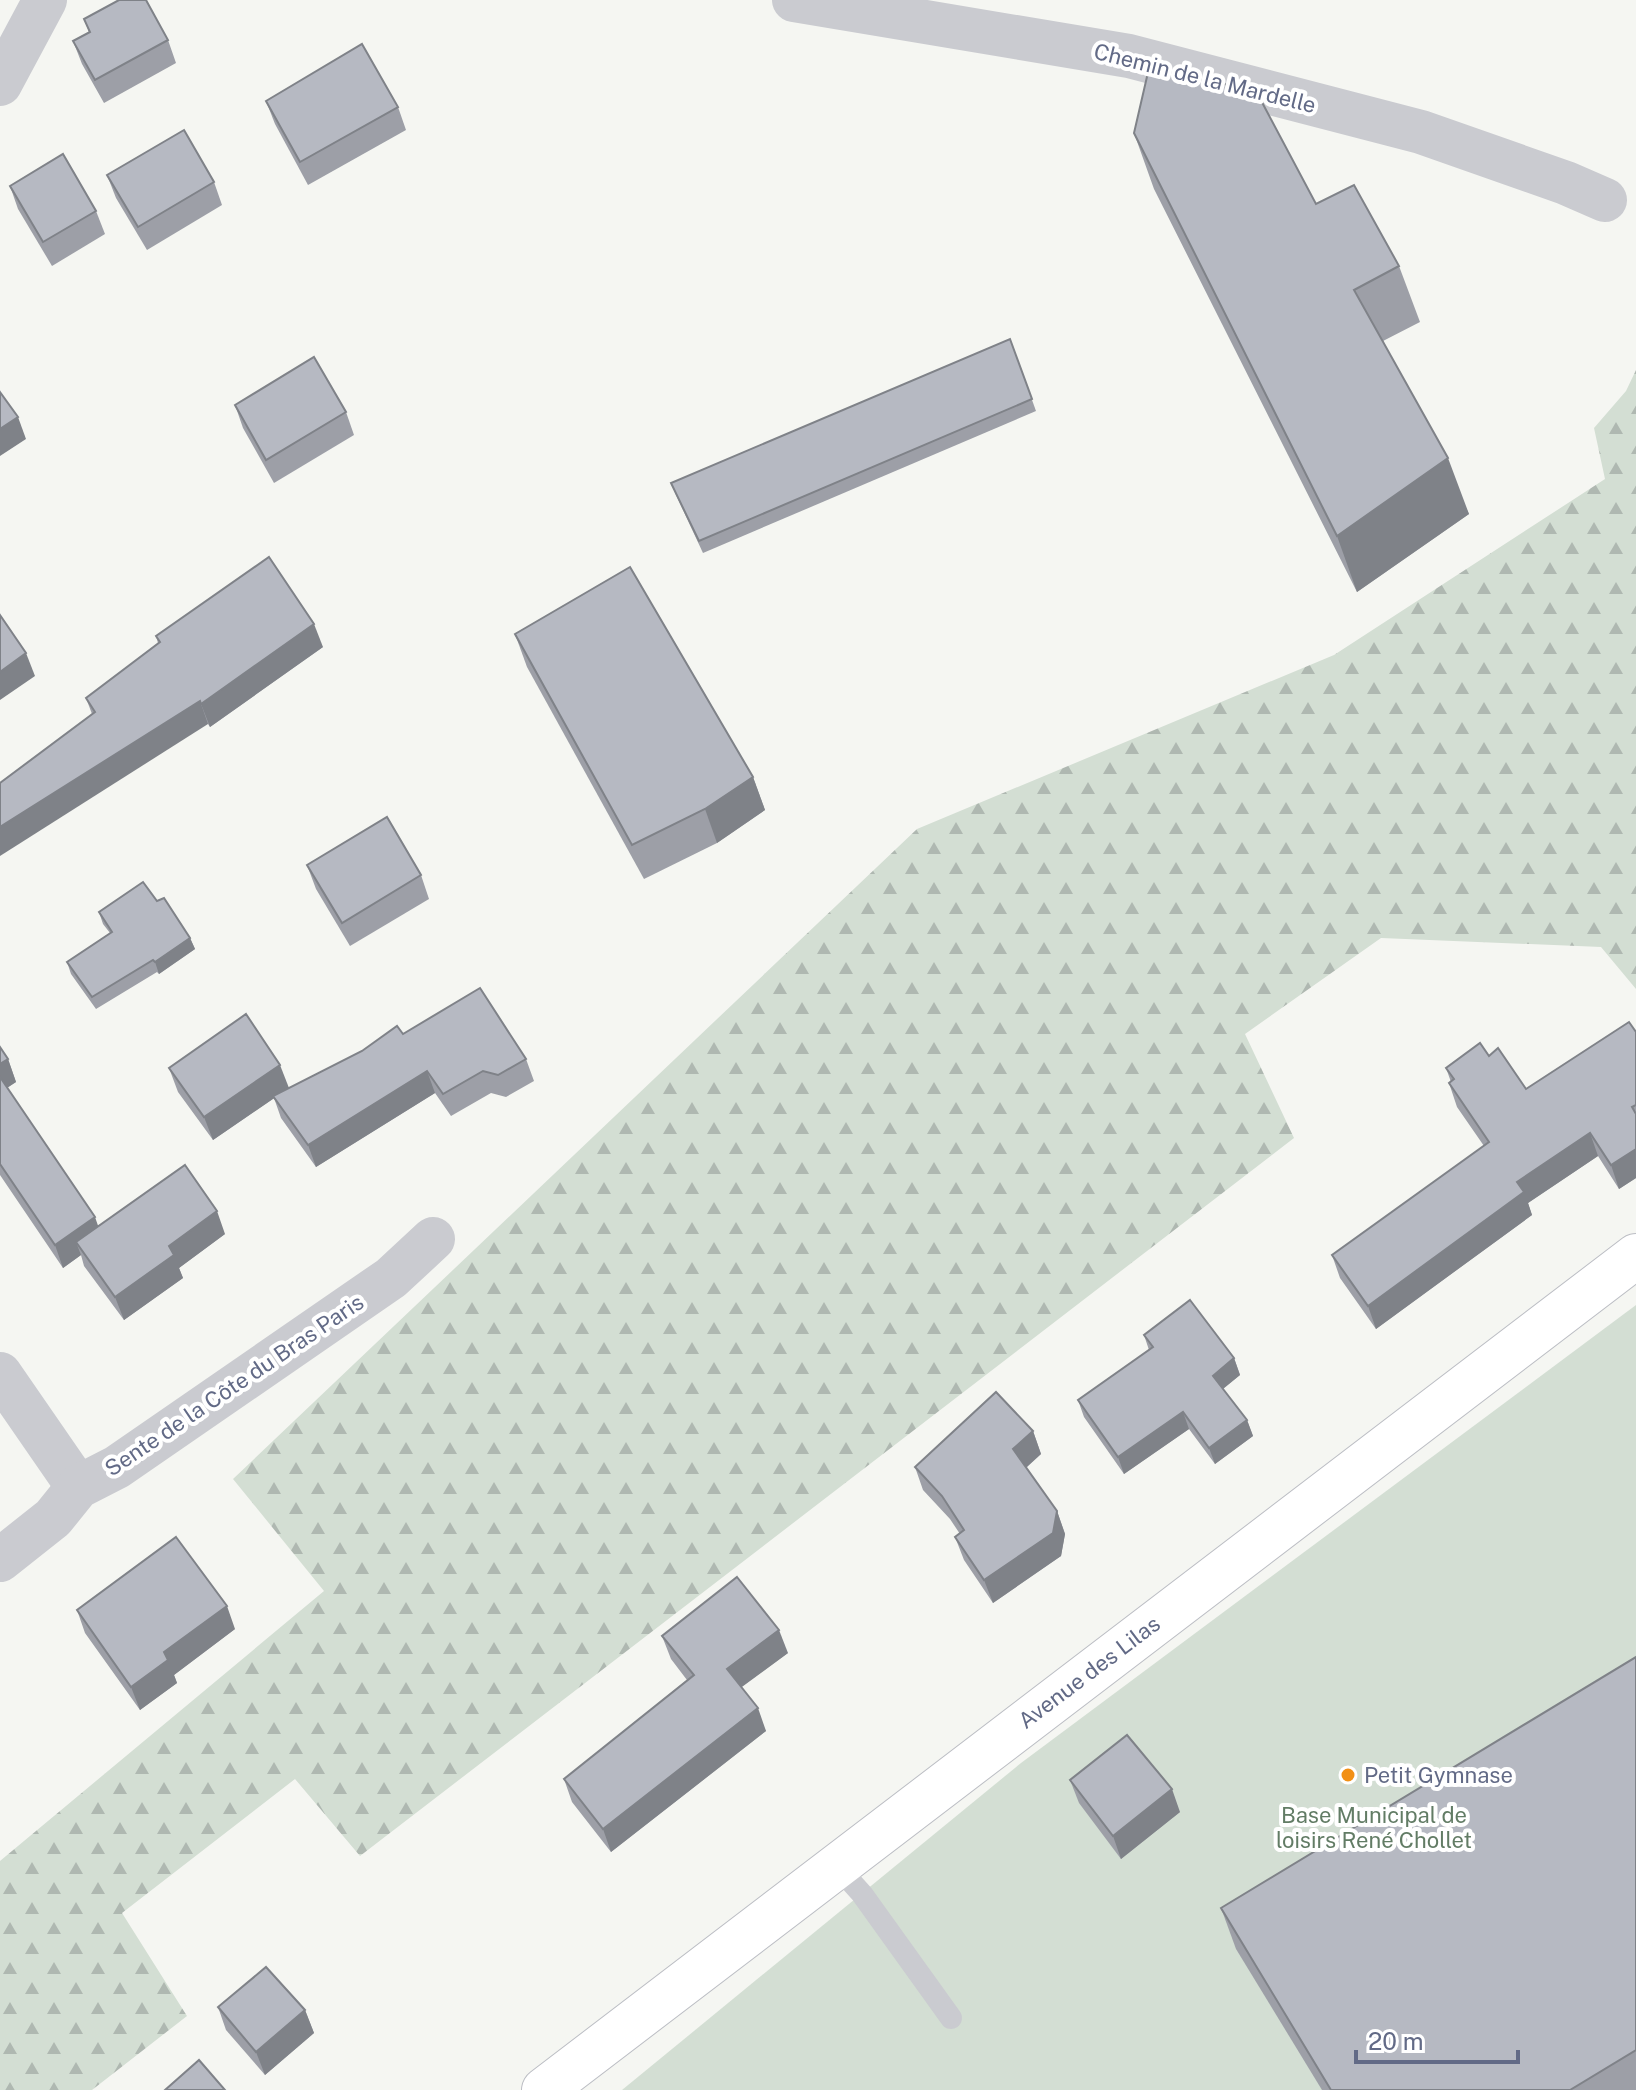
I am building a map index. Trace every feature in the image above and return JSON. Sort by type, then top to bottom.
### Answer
[{"type":"street","points":[[0,84],[45,0]]},
{"type":"street","name":"Chemin de la Mardelle","points":[[794,0],[1129,56],[1421,132],[1553,178],[1605,200]]},
{"type":"street","name":"Sente de la Côte du Bras Paris","points":[[0,1560],[53,1518],[78,1487],[117,1467],[391,1278],[433,1239]]},
{"type":"street","name":"Avenue des Lilas","points":[[544,2090],[1634,1260]]},
{"type":"street","points":[[0,1374],[78,1487]]},
{"type":"lane","points":[[836,1865],[862,1894],[951,2018]]},
{"type":"green space","points":[[1636,370],[1636,989],[1601,947],[1381,938],[1245,1034],[1294,1138],[360,1856],[295,1779],[122,1913],[187,2016],[92,2090],[0,2090],[0,1861],[324,1591],[233,1479],[917,829],[1334,655],[1605,479],[1594,428],[1626,391]]},
{"type":"green space","name":"Base Municipal de loisirs René Chollet","points":[[1636,1305],[1636,2090],[622,2090],[1021,1763]]},
{"type":"building","points":[[119,0],[146,0],[168,40],[95,80],[73,41],[90,32],[84,19]]},
{"type":"building","points":[[362,44],[398,107],[300,162],[266,101]]},
{"type":"building","points":[[1149,68],[1256,91],[1316,204],[1354,185],[1399,266],[1354,290],[1448,458],[1337,536],[1134,133]]},
{"type":"building","points":[[184,130],[214,182],[138,227],[107,175]]},
{"type":"building","points":[[63,154],[96,211],[43,242],[10,186]]},
{"type":"building","points":[[1010,339],[1032,399],[699,541],[671,483]]},
{"type":"building","points":[[314,357],[346,412],[266,460],[235,405]]},
{"type":"building","points":[[0,392],[18,417],[0,429]]},
{"type":"building","points":[[269,557],[314,624],[201,704],[200,701],[0,827],[0,783],[95,712],[86,698],[160,642],[156,636]]},
{"type":"building","points":[[630,567],[753,777],[705,809],[632,845],[515,634]]},
{"type":"building","points":[[0,615],[26,653],[0,672]]},
{"type":"building","points":[[387,817],[421,875],[342,923],[307,865]]},
{"type":"building","points":[[143,882],[157,901],[164,898],[190,938],[155,962],[153,960],[92,997],[67,962],[112,932],[99,912]]},
{"type":"building","points":[[480,988],[526,1059],[498,1075],[483,1071],[443,1094],[427,1071],[308,1145],[273,1096],[362,1051],[397,1026],[403,1034]]},
{"type":"building","points":[[246,1014],[280,1065],[204,1117],[169,1068]]},
{"type":"building","points":[[1629,1022],[1636,1032],[1636,1105],[1632,1107],[1636,1114],[1636,1149],[1611,1165],[1590,1133],[1517,1182],[1524,1192],[1368,1306],[1332,1255],[1489,1142],[1449,1083],[1454,1079],[1446,1068],[1480,1043],[1489,1056],[1498,1048],[1526,1089]]},
{"type":"building","points":[[0,1047],[8,1059],[0,1064]]},
{"type":"building","points":[[0,1077],[95,1217],[55,1245],[0,1164]]},
{"type":"building","points":[[185,1165],[217,1211],[169,1246],[174,1255],[115,1297],[76,1242]]},
{"type":"building","points":[[1190,1300],[1234,1358],[1213,1376],[1247,1420],[1209,1448],[1183,1412],[1118,1457],[1078,1400],[1153,1347],[1144,1335]]},
{"type":"building","points":[[996,1392],[1033,1431],[1013,1449],[1057,1511],[1053,1533],[984,1580],[955,1537],[964,1530],[942,1496],[915,1467]]},
{"type":"building","points":[[176,1537],[227,1606],[164,1652],[168,1660],[131,1687],[77,1610]]},
{"type":"building","points":[[737,1577],[779,1630],[727,1669],[758,1708],[603,1829],[564,1779],[694,1675],[662,1636]]},
{"type":"building","points":[[1636,1657],[1636,2050],[1570,2090],[1331,2090],[1221,1908]]},
{"type":"building","points":[[1127,1735],[1172,1789],[1113,1836],[1070,1780]]},
{"type":"building","points":[[266,1967],[305,2010],[256,2052],[218,2007]]},
{"type":"building","points":[[199,2060],[225,2090],[165,2090]]},
{"type":"place","name":"Petit Gymnase","points":[[1348,1775]]}]
